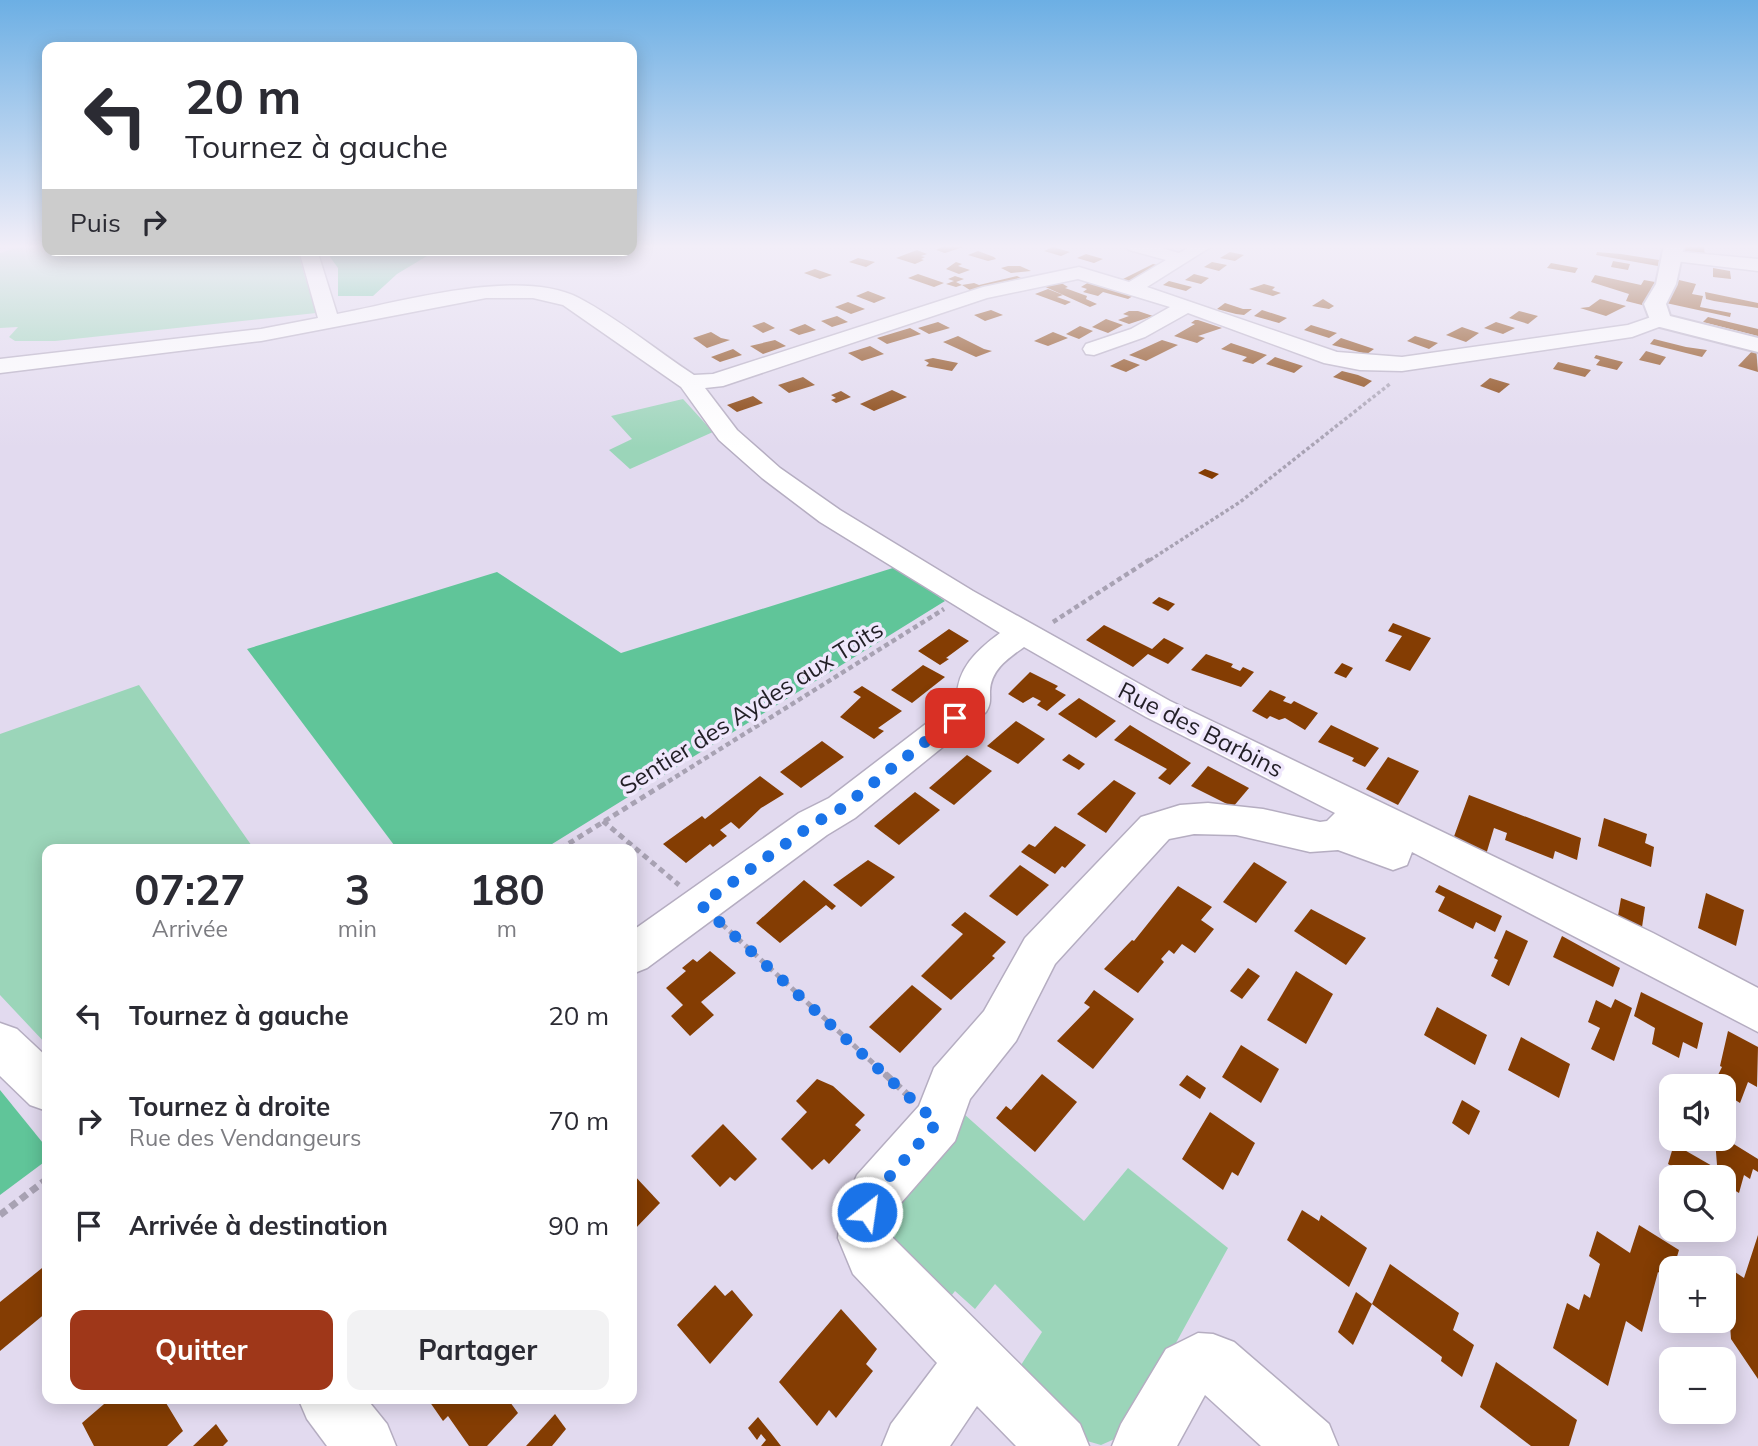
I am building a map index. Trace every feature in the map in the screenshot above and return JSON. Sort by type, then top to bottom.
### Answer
[{"type":"main road","points":[[1658,313],[1660,320],[1758,345]]},
{"type":"street","points":[[327,313],[330,323]]},
{"type":"street","name":"Rue des Barbins","points":[[0,366],[206,342],[378,313]]},
{"type":"street","name":"Rue des Barbins","points":[[589,313],[700,385],[728,435],[771,473],[830,516],[962,598],[1158,709],[1349,822],[1638,946],[1758,1011]]},
{"type":"street","points":[[700,385],[917,313]]},
{"type":"street","points":[[1094,349],[1138,333],[1173,313]]},
{"type":"street","points":[[1207,313],[1332,358],[1369,364],[1402,364],[1632,331],[1660,320]]},
{"type":"street","points":[[637,951],[813,824],[842,808],[974,704],[971,686],[980,666],[1027,634]]},
{"type":"street","points":[[1058,1446],[872,1255],[865,1238],[867,1212],[875,1193],[937,1123],[951,1085],[987,1045],[1000,1026],[1040,951],[1155,828],[1168,821],[1183,819],[1263,824],[1315,838],[1349,822],[1393,854]]},
{"type":"street","points":[[0,1045],[42,1083]]},
{"type":"street","points":[[913,1446],[974,1360]]},
{"type":"street","points":[[1143,1446],[1187,1370],[1198,1362],[1213,1363],[1307,1446]]},
{"type":"street","points":[[333,1404],[365,1446]]},
{"type":"path","points":[[1027,634],[1240,502],[1407,371],[1402,364]]},
{"type":"path","name":"Sentier des Aydes aux Toits","points":[[568,844],[962,598]]},
{"type":"path","points":[[603,821],[630,844]]},
{"type":"path","points":[[637,850],[701,905],[937,1123]]},
{"type":"path","points":[[0,1215],[42,1183]]},
{"type":"green space","points":[[0,313],[312,313],[55,341],[15,341],[9,337],[18,327],[0,328]]},
{"type":"green space","points":[[683,399],[713,432],[630,469],[609,450],[632,439],[611,416]]},
{"type":"green space","points":[[896,567],[945,601],[552,844],[393,844],[247,649],[497,572],[621,653]]},
{"type":"green space","points":[[139,685],[250,844],[42,844],[42,1040],[0,995],[0,734]]},
{"type":"green space","points":[[0,1090],[42,1142],[42,1164],[0,1195]]},
{"type":"green space","points":[[964,1114],[1084,1221],[1128,1168],[1228,1248],[1126,1434],[1101,1445],[1080,1439],[1016,1373],[1042,1332],[995,1284],[975,1309],[955,1291],[945,1304],[893,1256],[881,1214]]},
{"type":"building","points":[[999,313],[1003,315],[985,321],[974,315]]},
{"type":"building","points":[[1273,313],[1287,318],[1279,323],[1254,316]]},
{"type":"building","points":[[1515,313],[1538,316],[1528,324],[1509,318]]},
{"type":"building","points":[[1123,314],[1153,316],[1129,324],[1118,320],[1129,316]]},
{"type":"building","points":[[837,316],[848,322],[832,327],[821,321]]},
{"type":"building","points":[[1708,317],[1758,329],[1758,336],[1703,322]]},
{"type":"building","points":[[1106,319],[1123,325],[1108,333],[1092,327]]},
{"type":"building","points":[[1195,320],[1222,328],[1198,336],[1205,338],[1197,343],[1174,336],[1195,324],[1191,323]]},
{"type":"building","points":[[764,322],[775,328],[763,333],[752,326]]},
{"type":"building","points":[[938,322],[950,328],[929,334],[918,328]]},
{"type":"building","points":[[1496,322],[1515,328],[1503,334],[1484,328]]},
{"type":"building","points":[[805,324],[816,330],[799,335],[789,330]]},
{"type":"building","points":[[1311,325],[1337,333],[1329,338],[1304,330]]},
{"type":"building","points":[[1080,326],[1093,331],[1079,339],[1066,334]]},
{"type":"building","points":[[1462,327],[1479,333],[1466,342],[1446,335]]},
{"type":"building","points":[[910,328],[921,334],[887,344],[877,338]]},
{"type":"building","points":[[711,332],[730,340],[707,348],[693,338]]},
{"type":"building","points":[[1053,332],[1068,338],[1048,346],[1034,341]]},
{"type":"building","points":[[958,336],[992,351],[976,357],[943,342]]},
{"type":"building","points":[[1415,336],[1438,343],[1429,349],[1407,341]]},
{"type":"building","points":[[1341,338],[1374,349],[1367,354],[1332,345]]},
{"type":"building","points":[[1654,339],[1707,350],[1702,357],[1650,344]]},
{"type":"building","points":[[775,340],[786,346],[763,354],[750,346]]},
{"type":"building","points":[[1162,340],[1178,345],[1146,361],[1129,355]]},
{"type":"building","points":[[1231,343],[1267,355],[1253,364],[1242,361],[1247,357],[1221,349]]},
{"type":"building","points":[[870,346],[884,354],[862,361],[848,353]]},
{"type":"building","points":[[1756,347],[1758,372],[1738,366]]},
{"type":"building","points":[[733,349],[742,355],[720,362],[711,357]]},
{"type":"building","points":[[1646,351],[1666,357],[1660,365],[1639,360]]},
{"type":"building","points":[[1596,355],[1623,362],[1617,370],[1596,365],[1600,360],[1594,358]]},
{"type":"building","points":[[1275,357],[1303,366],[1294,373],[1266,364]]},
{"type":"building","points":[[933,358],[958,363],[952,371],[926,366],[929,363],[924,360]]},
{"type":"building","points":[[1124,359],[1140,365],[1126,372],[1110,366]]},
{"type":"building","points":[[1558,362],[1591,370],[1585,377],[1553,369]]},
{"type":"building","points":[[1342,371],[1372,381],[1364,387],[1333,377]]},
{"type":"building","points":[[803,377],[815,385],[789,393],[778,385]]},
{"type":"building","points":[[1490,378],[1510,384],[1499,393],[1480,386]]},
{"type":"building","points":[[892,390],[907,397],[874,411],[860,404]]},
{"type":"building","points":[[841,391],[851,397],[836,403],[831,400],[836,398],[831,395]]},
{"type":"building","points":[[753,396],[763,403],[737,412],[727,405]]},
{"type":"building","points":[[1205,469],[1219,474],[1212,479],[1198,473]]},
{"type":"building","points":[[1159,597],[1175,604],[1168,611],[1152,603]]},
{"type":"building","points":[[1393,623],[1431,638],[1410,671],[1385,661],[1402,636],[1388,631]]},
{"type":"building","points":[[1104,625],[1152,649],[1164,638],[1184,648],[1168,664],[1148,654],[1133,667],[1086,640]]},
{"type":"building","points":[[949,629],[969,641],[946,658],[949,659],[940,665],[918,651]]},
{"type":"building","points":[[1206,654],[1233,664],[1231,667],[1240,671],[1243,667],[1254,672],[1241,687],[1191,670]]},
{"type":"building","points":[[1342,663],[1353,668],[1346,678],[1334,673]]},
{"type":"building","points":[[923,665],[945,677],[912,703],[891,690]]},
{"type":"building","points":[[1030,672],[1058,686],[1055,689],[1066,695],[1047,711],[1037,705],[1041,701],[1033,697],[1023,703],[1008,694]]},
{"type":"building","points":[[862,686],[902,711],[878,728],[884,731],[874,739],[840,717],[861,697],[853,692]]},
{"type":"building","points":[[1270,690],[1286,697],[1283,701],[1291,704],[1294,701],[1318,713],[1305,730],[1285,718],[1279,720],[1270,716],[1267,719],[1252,711]]},
{"type":"building","points":[[1079,698],[1116,721],[1096,738],[1058,714]]},
{"type":"building","points":[[1016,721],[1045,739],[1018,764],[987,746]]},
{"type":"building","points":[[1130,725],[1191,763],[1170,785],[1158,778],[1167,769],[1114,740]]},
{"type":"building","points":[[1331,725],[1379,748],[1365,767],[1352,761],[1354,758],[1318,742]]},
{"type":"building","points":[[822,741],[844,757],[801,788],[780,772]]},
{"type":"building","points":[[1069,754],[1085,764],[1079,770],[1062,760]]},
{"type":"building","points":[[967,755],[992,771],[954,805],[929,788]]},
{"type":"building","points":[[1388,757],[1419,771],[1398,805],[1366,789]]},
{"type":"building","points":[[1208,766],[1249,788],[1233,807],[1191,786]]},
{"type":"building","points":[[760,776],[784,794],[761,808],[739,829],[731,822],[720,830],[727,836],[713,847],[710,844],[686,863],[663,844],[702,816],[705,819]]},
{"type":"building","points":[[1114,780],[1136,793],[1106,833],[1077,814]]},
{"type":"building","points":[[915,792],[940,810],[899,845],[874,826]]},
{"type":"building","points":[[1469,795],[1581,838],[1577,860],[1555,851],[1553,859],[1505,840],[1507,833],[1494,828],[1485,858],[1452,842]]},
{"type":"building","points":[[1604,818],[1647,834],[1645,843],[1654,847],[1651,867],[1598,846]]},
{"type":"building","points":[[1055,826],[1086,845],[1065,868],[1062,866],[1055,874],[1021,852],[1029,844],[1035,847]]},
{"type":"building","points":[[868,860],[895,877],[861,907],[833,885]]},
{"type":"building","points":[[1254,862],[1287,882],[1256,923],[1223,902]]},
{"type":"building","points":[[1020,865],[1049,885],[1017,916],[989,896]]},
{"type":"building","points":[[804,880],[836,906],[832,910],[826,905],[780,943],[756,923]]},
{"type":"building","points":[[1439,885],[1502,916],[1495,932],[1476,922],[1473,929],[1438,911],[1445,897],[1435,892]]},
{"type":"building","points":[[1178,886],[1212,907],[1201,920],[1214,929],[1195,953],[1182,944],[1174,954],[1169,950],[1161,959],[1164,962],[1138,993],[1104,969],[1134,941]]},
{"type":"building","points":[[1706,893],[1744,910],[1736,946],[1698,928]]},
{"type":"building","points":[[1621,898],[1645,907],[1641,934],[1617,922]]},
{"type":"building","points":[[1311,909],[1366,938],[1346,965],[1294,931]]},
{"type":"building","points":[[965,912],[1006,942],[992,956],[995,958],[951,1000],[921,976],[963,934],[951,925]]},
{"type":"building","points":[[1506,930],[1528,941],[1509,986],[1491,976],[1498,960],[1494,958]]},
{"type":"building","points":[[1562,936],[1620,968],[1613,987],[1553,957]]},
{"type":"building","points":[[710,951],[736,973],[701,1002],[714,1015],[690,1036],[671,1016],[683,1005],[666,988],[686,971],[682,968],[693,959],[697,962]]},
{"type":"building","points":[[1248,968],[1260,976],[1242,999],[1230,991]]},
{"type":"building","points":[[1296,971],[1333,994],[1306,1044],[1267,1020]]},
{"type":"building","points":[[912,985],[942,1009],[900,1053],[869,1027]]},
{"type":"building","points":[[1094,990],[1134,1019],[1093,1069],[1057,1041],[1090,1007],[1084,1003]]},
{"type":"building","points":[[1641,992],[1703,1023],[1697,1049],[1683,1042],[1679,1058],[1652,1044],[1655,1028],[1634,1016]]},
{"type":"building","points":[[1615,999],[1632,1008],[1614,1061],[1591,1049],[1600,1028],[1588,1022],[1596,1000],[1611,1008]]},
{"type":"building","points":[[1437,1007],[1487,1035],[1475,1065],[1424,1035]]},
{"type":"building","points":[[1728,1031],[1758,1047],[1757,1087],[1748,1082],[1740,1103],[1736,1100],[1736,1074],[1718,1074],[1722,1067],[1720,1066]]},
{"type":"building","points":[[1521,1037],[1570,1064],[1559,1098],[1508,1070]]},
{"type":"building","points":[[1241,1045],[1279,1069],[1261,1103],[1222,1077]]},
{"type":"building","points":[[1042,1074],[1077,1102],[1035,1152],[996,1118],[1006,1106],[1011,1110]]},
{"type":"building","points":[[1187,1075],[1206,1088],[1200,1099],[1179,1085]]},
{"type":"building","points":[[817,1079],[833,1086],[865,1115],[855,1125],[861,1130],[829,1164],[824,1159],[812,1170],[781,1139],[807,1112],[796,1101]]},
{"type":"building","points":[[1462,1100],[1480,1111],[1469,1135],[1452,1123]]},
{"type":"building","points":[[1210,1112],[1255,1143],[1238,1176],[1232,1172],[1223,1190],[1182,1159]]},
{"type":"building","points":[[723,1124],[757,1159],[735,1181],[730,1177],[720,1187],[691,1156]]},
{"type":"building","points":[[1736,1145],[1758,1159],[1758,1172],[1753,1169],[1750,1179],[1744,1175],[1739,1193],[1736,1191],[1736,1165],[1717,1165],[1716,1151],[1736,1151]]},
{"type":"building","points":[[1672,1151],[1686,1151],[1711,1165],[1670,1165]]},
{"type":"building","points":[[637,1178],[660,1203],[637,1227]]},
{"type":"building","points":[[1302,1210],[1319,1221],[1321,1215],[1367,1248],[1349,1287],[1287,1240]]},
{"type":"building","points":[[1639,1225],[1659,1238],[1659,1242],[1666,1242],[1679,1250],[1677,1256],[1659,1256],[1659,1273],[1642,1332],[1626,1321],[1608,1386],[1553,1348],[1567,1303],[1579,1310],[1584,1294],[1590,1298],[1600,1264],[1589,1256],[1597,1231],[1630,1253]]},
{"type":"building","points":[[1758,1235],[1758,1379],[1731,1339],[1731,1333],[1736,1333],[1736,1273],[1744,1278]]},
{"type":"building","points":[[1390,1264],[1459,1313],[1453,1330],[1474,1345],[1462,1377],[1441,1361],[1442,1357],[1372,1304]]},
{"type":"building","points":[[42,1268],[42,1316],[0,1351],[0,1302]]},
{"type":"building","points":[[715,1285],[725,1296],[732,1290],[753,1315],[710,1364],[677,1325]]},
{"type":"building","points":[[1356,1292],[1372,1304],[1353,1345],[1338,1332]]},
{"type":"building","points":[[841,1309],[877,1349],[866,1364],[873,1371],[836,1418],[829,1410],[817,1426],[779,1382]]},
{"type":"building","points":[[1496,1362],[1577,1420],[1569,1446],[1531,1446],[1480,1407]]},
{"type":"building","points":[[104,1404],[167,1404],[183,1431],[167,1446],[94,1446],[82,1423]]},
{"type":"building","points":[[431,1404],[511,1404],[518,1413],[487,1446],[469,1446],[448,1416],[443,1421]]},
{"type":"building","points":[[555,1414],[566,1429],[552,1446],[526,1446]]},
{"type":"building","points":[[758,1417],[781,1446],[761,1446],[766,1440],[761,1434],[757,1440],[748,1428]]},
{"type":"building","points":[[216,1424],[228,1441],[223,1446],[193,1446]]},
{"type":"route","points":[[867,1212],[875,1193],[937,1123],[701,905],[813,824],[842,808],[955,718]]}]
